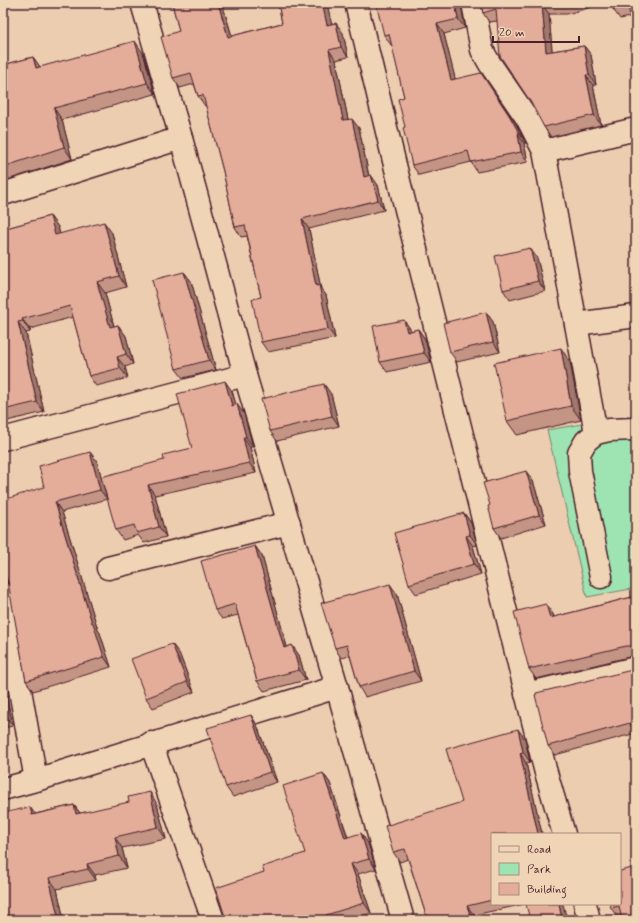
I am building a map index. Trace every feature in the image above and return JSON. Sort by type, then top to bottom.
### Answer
[{"type":"street","points":[[142,3],[181,138],[245,375],[403,920]]},
{"type":"street","points":[[356,3],[526,694],[545,769],[564,833]]},
{"type":"street","points":[[473,3],[482,50],[527,118],[544,151],[596,433]]},
{"type":"street","points":[[544,151],[636,130]]},
{"type":"street","points":[[3,194],[181,138]]},
{"type":"street","points":[[576,324],[636,316]]},
{"type":"street","points":[[3,439],[245,375]]},
{"type":"street","points":[[601,577],[580,471],[579,453],[586,441],[596,433],[609,430],[636,429]]},
{"type":"street","points":[[108,568],[289,523]]},
{"type":"street","points":[[3,594],[36,780]]},
{"type":"street","points":[[526,694],[636,668]]},
{"type":"street","points":[[3,789],[336,686]]},
{"type":"street","points":[[151,743],[213,920]]},
{"type":"street","points":[[585,905],[589,920]]},
{"type":"green space","points":[[636,415],[636,588],[587,597],[547,430]]},
{"type":"building","points":[[172,3],[218,3],[228,37],[282,23],[278,3],[322,3],[327,25],[336,23],[341,47],[329,50],[343,120],[352,119],[364,177],[371,175],[378,200],[302,219],[316,286],[319,285],[328,329],[261,342],[252,299],[261,297],[245,225],[235,227],[223,171],[203,95],[198,96],[191,73],[173,78],[161,37],[179,31]]},
{"type":"building","points":[[376,3],[455,3],[458,19],[437,24],[451,80],[481,73],[519,133],[521,152],[471,162],[468,151],[412,165],[398,99],[404,97],[389,34],[384,35]]},
{"type":"building","points":[[481,3],[563,3],[542,4],[546,52],[584,46],[589,75],[586,75],[594,115],[544,127],[530,101],[500,56],[496,9],[483,13]]},
{"type":"building","points":[[611,3],[636,3],[636,43],[628,6],[613,9]]},
{"type":"building","points":[[135,41],[147,83],[54,108],[64,147],[3,167],[3,65],[33,57],[36,68]]},
{"type":"building","points":[[50,216],[55,235],[104,222],[119,276],[97,282],[110,327],[118,325],[126,354],[117,357],[120,368],[89,376],[70,306],[22,319],[23,321],[18,322],[37,402],[3,410],[3,229]]},
{"type":"building","points":[[530,248],[538,281],[503,290],[495,256]]},
{"type":"building","points":[[184,272],[209,360],[176,369],[152,280]]},
{"type":"building","points":[[486,312],[493,342],[450,352],[443,323]]},
{"type":"building","points":[[404,320],[407,332],[418,329],[424,353],[380,362],[373,326]]},
{"type":"building","points":[[561,348],[571,406],[507,421],[494,363]]},
{"type":"building","points":[[225,381],[232,406],[237,404],[246,437],[243,437],[249,463],[148,485],[159,527],[137,533],[134,525],[116,530],[101,477],[164,460],[163,455],[192,448],[177,394]]},
{"type":"building","points":[[324,384],[332,416],[270,431],[261,399]]},
{"type":"building","points":[[90,452],[100,490],[55,502],[104,657],[26,681],[8,582],[6,576],[3,574],[3,522],[8,521],[3,500],[44,487],[39,466]]},
{"type":"building","points":[[526,471],[539,515],[494,528],[488,506],[490,505],[483,483]]},
{"type":"building","points":[[464,513],[470,535],[466,536],[474,564],[409,584],[394,533]]},
{"type":"building","points":[[255,546],[284,648],[292,645],[299,670],[257,681],[235,604],[215,610],[201,561]]},
{"type":"building","points":[[390,584],[414,671],[359,687],[347,645],[335,648],[321,603]]},
{"type":"building","points":[[636,596],[636,648],[633,646],[626,646],[529,669],[514,612],[546,604],[550,618]]},
{"type":"building","points":[[172,644],[187,682],[146,698],[131,659]]},
{"type":"building","points":[[636,668],[636,724],[631,726],[630,723],[548,746],[535,695],[536,693]]},
{"type":"building","points":[[3,702],[6,716],[3,717]]},
{"type":"building","points":[[251,715],[270,772],[226,787],[207,728]]},
{"type":"building","points":[[518,729],[523,752],[520,753],[538,833],[491,833],[491,900],[467,906],[472,920],[430,920],[428,915],[426,915],[405,849],[393,852],[385,826],[462,802],[446,749]]},
{"type":"building","points":[[323,773],[345,838],[361,833],[369,859],[351,864],[364,903],[326,915],[327,917],[316,920],[226,920],[216,888],[264,872],[262,867],[305,853],[283,786]]},
{"type":"building","points":[[150,792],[158,827],[115,837],[119,856],[87,864],[88,869],[49,878],[59,920],[3,920],[3,813],[30,807],[32,815],[74,805],[76,814],[129,802],[128,797]]},
{"type":"building","points":[[636,867],[636,920],[622,920],[619,906],[611,908],[610,905],[621,905],[621,871]]},
{"type":"building","points":[[526,905],[559,905],[562,920],[530,920]]}]
